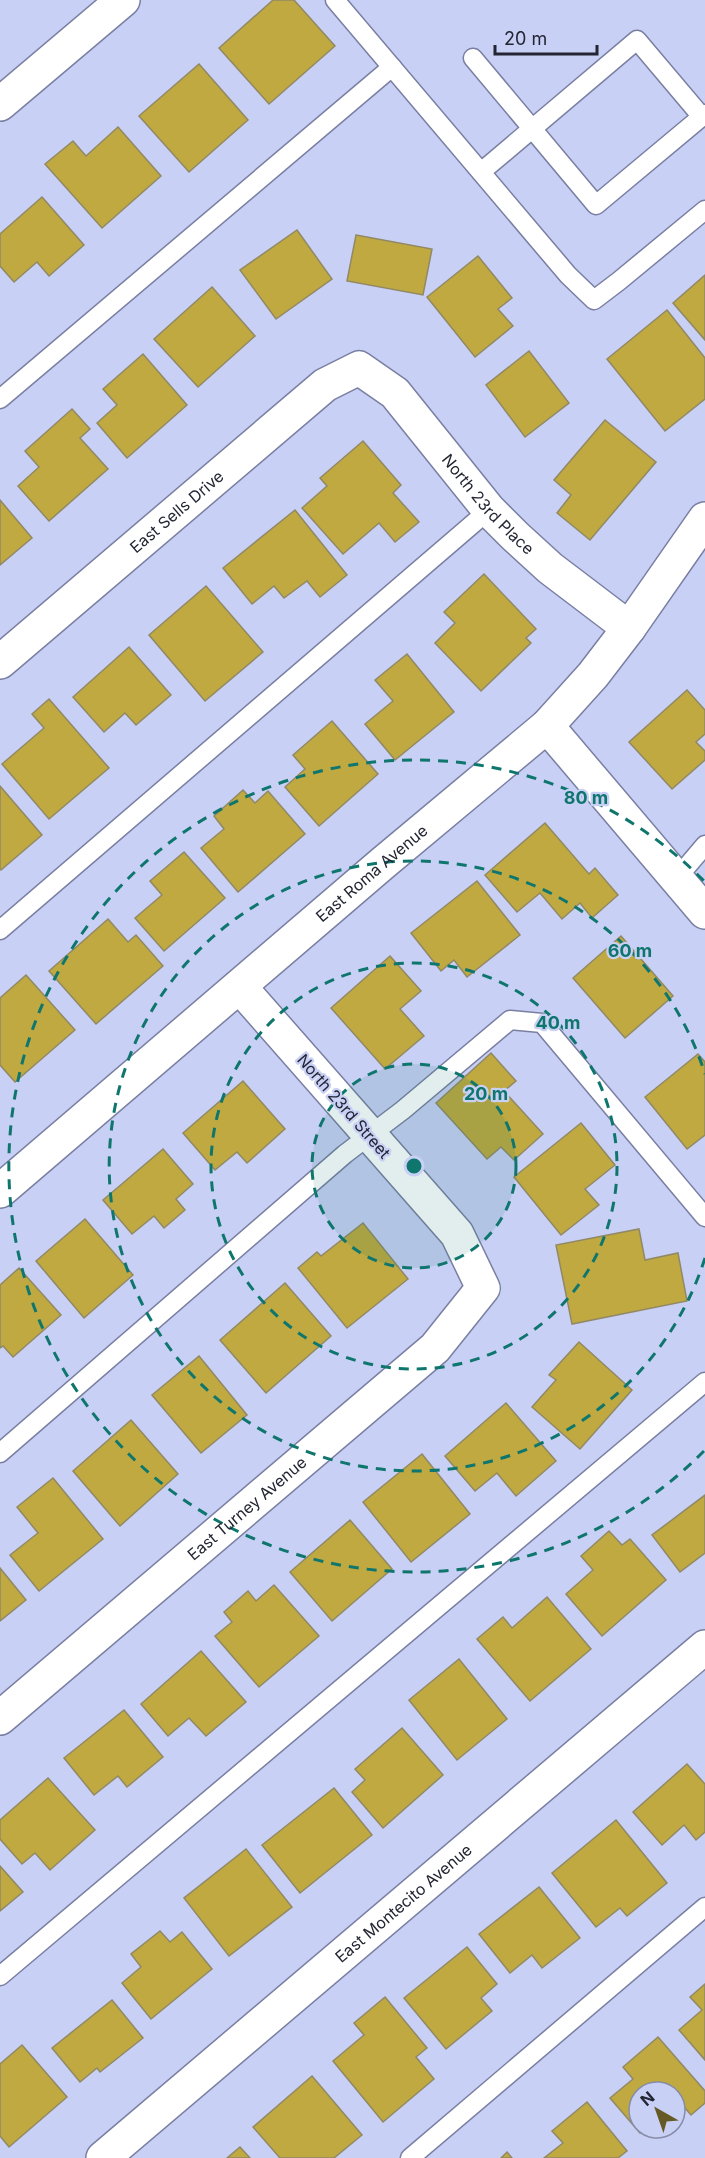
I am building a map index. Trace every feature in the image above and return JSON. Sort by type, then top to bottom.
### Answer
[{"type":"street","points":[[0,104],[123,0]]},
{"type":"street","name":"North 23rd Place","points":[[359,368],[395,393],[489,510],[550,568],[629,628]]},
{"type":"street","name":"East Sells Drive","points":[[0,662],[325,385],[359,368]]},
{"type":"street","name":"East Roma Avenue","points":[[0,1191],[383,863],[547,726],[593,675],[629,628],[705,519]]},
{"type":"street","points":[[547,726],[705,912]]},
{"type":"street","name":"North 23rd Street","points":[[240,987],[457,1234],[483,1288]]},
{"type":"street","name":"East Turney Avenue","points":[[0,1718],[435,1348],[483,1288]]},
{"type":"street","name":"East Montecito Avenue","points":[[103,2158],[705,1647]]},
{"type":"lane","points":[[335,0],[568,275],[594,300],[705,210]]},
{"type":"lane","points":[[473,58],[532,128],[596,205],[703,115],[637,40],[532,128],[481,172]]},
{"type":"lane","points":[[0,399],[392,67]]},
{"type":"lane","points":[[0,930],[489,510]]},
{"type":"lane","points":[[676,878],[705,845]]},
{"type":"lane","points":[[0,1453],[369,1134],[403,1110],[510,1020],[542,1023],[705,1218]]},
{"type":"lane","points":[[0,1976],[705,1382]]},
{"type":"lane","points":[[410,2158],[705,1906]]},
{"type":"building","points":[[273,0],[294,0],[335,46],[269,104],[219,48]]},
{"type":"building","points":[[199,64],[248,120],[189,172],[139,116]]},
{"type":"building","points":[[118,127],[161,176],[102,228],[45,164],[73,141],[86,156]]},
{"type":"building","points":[[42,197],[84,245],[49,276],[37,262],[14,282],[0,266],[0,234]]},
{"type":"building","points":[[297,230],[332,279],[276,319],[240,270]]},
{"type":"building","points":[[356,235],[432,249],[423,295],[347,281]]},
{"type":"building","points":[[478,256],[512,298],[498,309],[513,326],[475,357],[427,297]]},
{"type":"building","points":[[705,275],[705,340],[673,303]]},
{"type":"building","points":[[212,287],[255,336],[198,387],[154,339]]},
{"type":"building","points":[[667,310],[705,358],[705,399],[665,431],[607,359]]},
{"type":"building","points":[[529,351],[569,403],[525,437],[486,385]]},
{"type":"building","points":[[143,354],[187,405],[127,458],[97,423],[117,405],[103,389]]},
{"type":"building","points":[[72,409],[90,429],[80,438],[108,469],[49,521],[18,486],[39,467],[25,451]]},
{"type":"building","points":[[605,420],[656,462],[590,540],[557,513],[571,495],[554,480]]},
{"type":"building","points":[[363,441],[401,485],[393,493],[419,522],[395,542],[379,523],[343,554],[302,508],[327,486],[320,478]]},
{"type":"building","points":[[0,500],[32,538],[0,565]]},
{"type":"building","points":[[295,510],[347,575],[320,597],[307,581],[284,598],[274,586],[252,604],[223,568]]},
{"type":"building","points":[[484,574],[536,629],[526,638],[531,643],[481,691],[435,643],[455,623],[444,612]]},
{"type":"building","points":[[206,586],[263,652],[205,701],[149,635]]},
{"type":"building","points":[[129,647],[171,695],[136,725],[125,713],[104,732],[73,697]]},
{"type":"building","points":[[407,654],[454,712],[395,760],[365,724],[393,701],[375,680]]},
{"type":"building","points":[[687,690],[705,710],[705,734],[696,742],[705,751],[705,760],[672,789],[629,742]]},
{"type":"building","points":[[49,699],[109,768],[49,819],[2,764],[44,728],[32,714]]},
{"type":"building","points":[[332,721],[378,774],[319,826],[285,787],[305,769],[293,755]]},
{"type":"building","points":[[0,786],[42,835],[1,870],[0,869]]},
{"type":"building","points":[[243,790],[255,803],[268,791],[305,834],[238,892],[201,848],[224,829],[214,816]]},
{"type":"building","points":[[545,823],[589,874],[595,868],[618,895],[592,918],[580,903],[562,919],[540,893],[517,912],[485,875]]},
{"type":"building","points":[[184,852],[225,898],[164,951],[135,918],[162,895],[150,881]]},
{"type":"building","points":[[477,881],[520,935],[467,977],[454,960],[441,971],[411,933]]},
{"type":"building","points":[[108,919],[128,942],[136,935],[163,966],[96,1024],[49,971]]},
{"type":"building","points":[[621,936],[673,996],[625,1038],[573,978]]},
{"type":"building","points":[[390,956],[421,991],[400,1009],[424,1036],[385,1069],[331,1008]]},
{"type":"building","points":[[26,975],[75,1030],[15,1082],[0,1065],[0,998]]},
{"type":"building","points":[[491,1053],[516,1081],[504,1091],[543,1134],[514,1160],[501,1147],[487,1159],[436,1103]]},
{"type":"building","points":[[698,1054],[705,1062],[705,1135],[687,1149],[645,1097]]},
{"type":"building","points":[[243,1081],[285,1129],[247,1163],[237,1152],[215,1170],[183,1133]]},
{"type":"building","points":[[581,1123],[615,1165],[585,1189],[599,1205],[561,1235],[514,1177]]},
{"type":"building","points":[[163,1149],[193,1184],[176,1199],[185,1210],[164,1228],[154,1216],[132,1234],[103,1200]]},
{"type":"building","points":[[85,1219],[133,1275],[84,1318],[36,1261]]},
{"type":"building","points":[[363,1223],[408,1279],[347,1328],[298,1268],[317,1252],[321,1256]]},
{"type":"building","points":[[639,1229],[645,1260],[678,1253],[687,1301],[572,1324],[556,1245]]},
{"type":"building","points":[[19,1268],[61,1315],[13,1357],[3,1346],[0,1348],[0,1285]]},
{"type":"building","points":[[285,1283],[331,1336],[266,1393],[220,1340]]},
{"type":"building","points":[[579,1342],[632,1390],[580,1449],[532,1407],[556,1380],[549,1375]]},
{"type":"building","points":[[199,1356],[247,1415],[201,1453],[152,1395]]},
{"type":"building","points":[[506,1403],[556,1461],[516,1496],[497,1473],[475,1491],[445,1456]]},
{"type":"building","points":[[131,1420],[178,1474],[120,1526],[73,1471]]},
{"type":"building","points":[[422,1454],[470,1514],[411,1562],[363,1502]]},
{"type":"building","points":[[53,1478],[103,1539],[39,1591],[10,1555],[38,1533],[17,1507]]},
{"type":"building","points":[[705,1495],[705,1553],[680,1572],[652,1535]]},
{"type":"building","points":[[350,1520],[392,1569],[332,1621],[290,1572]]},
{"type":"building","points":[[609,1531],[622,1545],[630,1539],[666,1580],[602,1636],[566,1594],[593,1570],[581,1556]]},
{"type":"building","points":[[0,1568],[26,1600],[0,1621]]},
{"type":"building","points":[[274,1585],[319,1636],[259,1687],[215,1636],[232,1622],[224,1612],[248,1591],[256,1601]]},
{"type":"building","points":[[547,1597],[591,1649],[530,1701],[477,1639],[503,1617],[512,1628]]},
{"type":"building","points":[[201,1651],[246,1702],[206,1736],[189,1718],[168,1736],[141,1704]]},
{"type":"building","points":[[459,1659],[507,1719],[457,1760],[409,1700]]},
{"type":"building","points":[[124,1710],[163,1757],[127,1787],[118,1776],[94,1795],[64,1758]]},
{"type":"building","points":[[402,1728],[443,1775],[383,1828],[352,1792],[365,1780],[355,1769]]},
{"type":"building","points":[[687,1764],[705,1784],[705,1832],[696,1840],[684,1825],[662,1845],[633,1812]]},
{"type":"building","points":[[48,1778],[95,1830],[50,1870],[35,1853],[22,1864],[0,1839],[0,1820]]},
{"type":"building","points":[[334,1788],[372,1835],[300,1893],[262,1845]]},
{"type":"building","points":[[616,1820],[667,1883],[627,1916],[620,1908],[596,1927],[552,1873]]},
{"type":"building","points":[[246,1849],[292,1907],[229,1956],[184,1898]]},
{"type":"building","points":[[0,1866],[23,1892],[0,1911]]},
{"type":"building","points":[[539,1887],[580,1938],[542,1968],[532,1955],[510,1973],[479,1934]]},
{"type":"building","points":[[160,1931],[170,1942],[182,1932],[212,1969],[151,2019],[122,1983],[141,1967],[131,1954]]},
{"type":"building","points":[[467,1947],[497,1984],[481,1998],[492,2011],[446,2049],[404,1998]]},
{"type":"building","points":[[705,1984],[705,2060],[679,2030],[702,2010],[690,1997]]},
{"type":"building","points":[[385,1997],[427,2048],[416,2057],[434,2079],[383,2122],[333,2061],[364,2035],[354,2023]]},
{"type":"building","points":[[112,2000],[143,2038],[100,2072],[97,2068],[80,2082],[52,2048]]},
{"type":"building","points":[[658,2037],[705,2091],[705,2103],[691,2115],[687,2110],[687,2080],[632,2080],[623,2067]]},
{"type":"building","points":[[22,2045],[67,2097],[9,2147],[0,2136],[0,2064]]},
{"type":"building","points":[[312,2076],[362,2135],[334,2158],[280,2158],[253,2127]]},
{"type":"building","points":[[627,2084],[627,2118],[610,2098]]},
{"type":"building","points":[[587,2102],[627,2151],[618,2158],[544,2158],[563,2143],[552,2131]]},
{"type":"building","points":[[240,2147],[250,2158],[227,2158]]},
{"type":"building","points":[[507,2152],[512,2158],[501,2158]]}]
